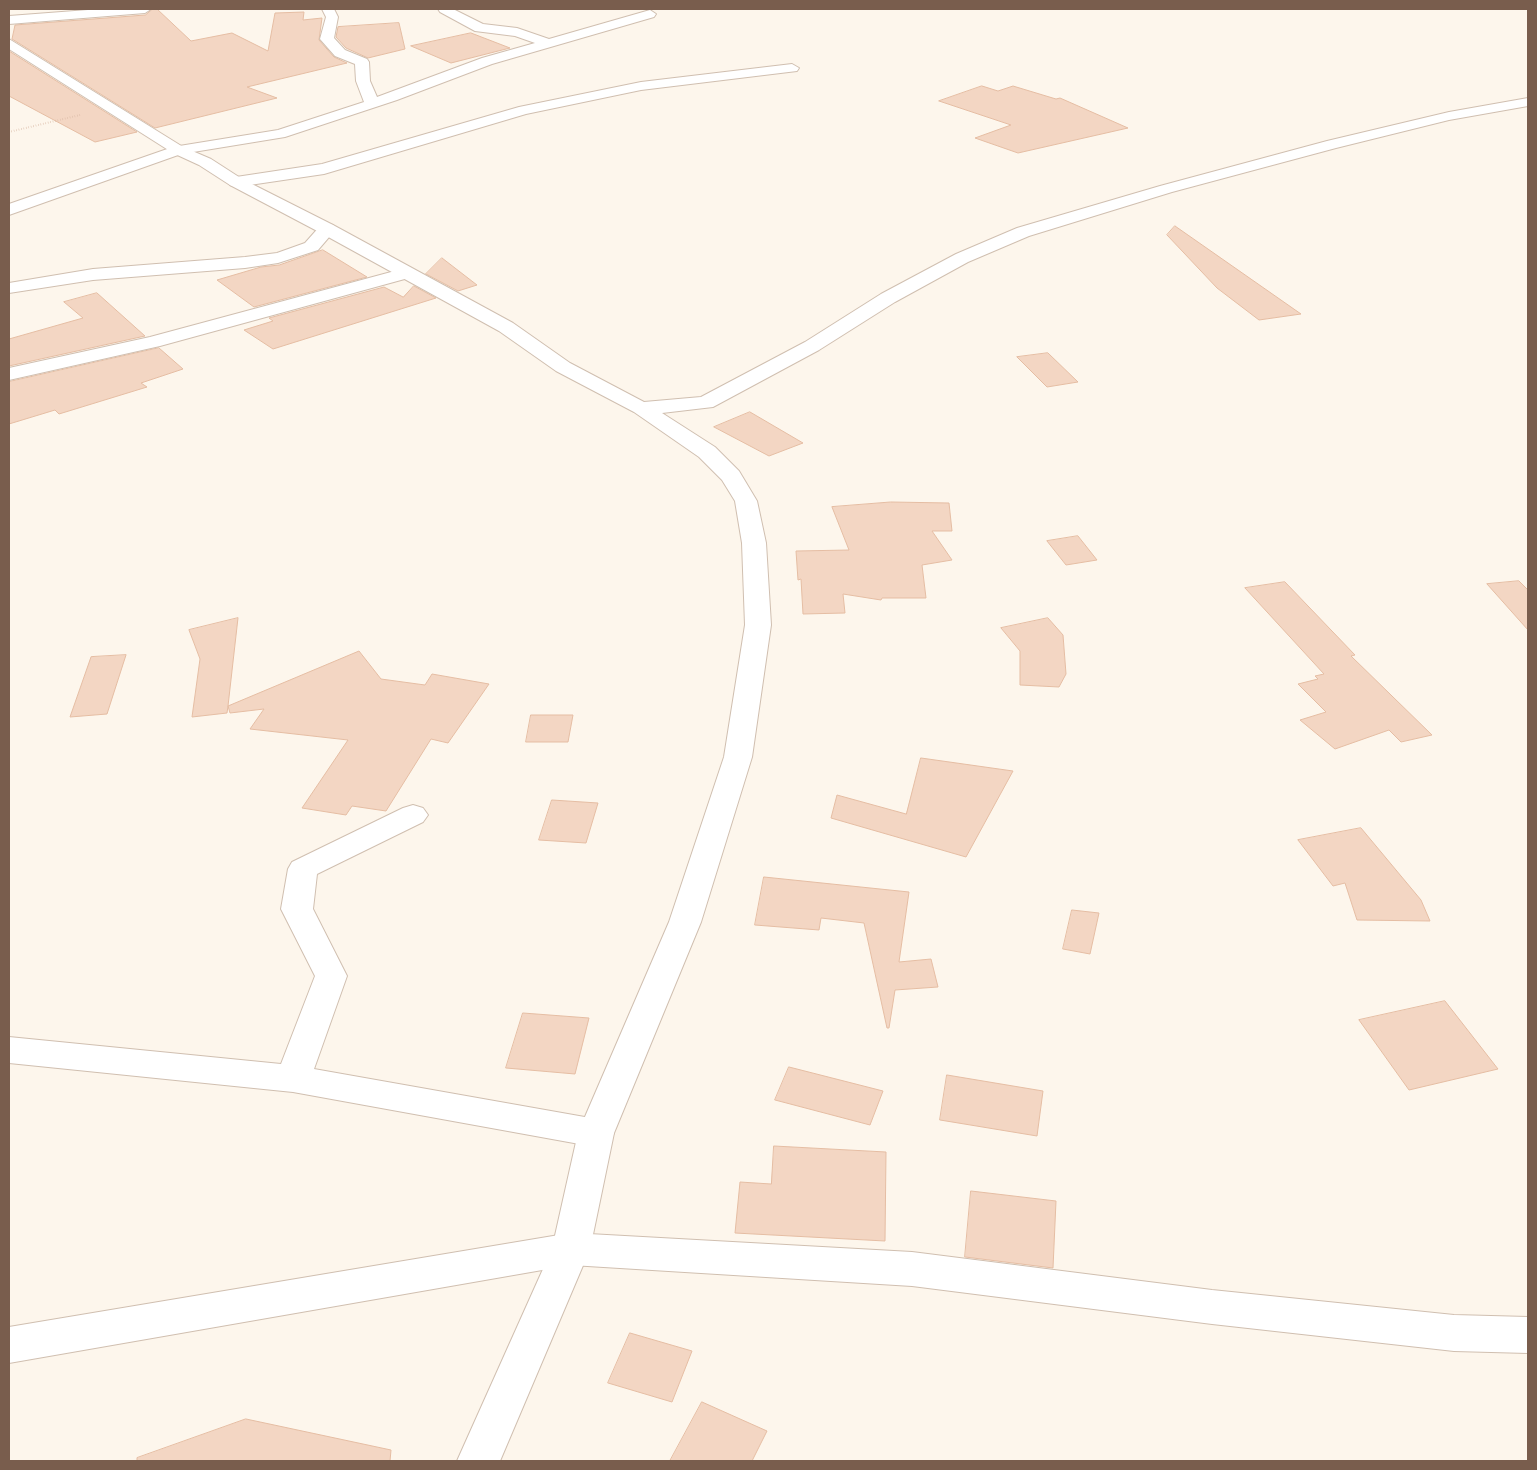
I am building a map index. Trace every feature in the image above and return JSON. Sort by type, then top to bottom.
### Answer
[{"type":"street","points":[[9,20],[145,9]]},
{"type":"street","points":[[328,9],[332,17],[327,39],[340,53],[362,62],[363,81],[372,104]]},
{"type":"street","points":[[444,9],[480,28],[517,32],[549,43]]},
{"type":"street","points":[[9,210],[178,150],[280,134],[372,104],[486,62],[650,14]]},
{"type":"street","points":[[9,43],[178,150],[205,162],[236,182],[327,229],[506,327],[564,367],[641,408],[708,452],[731,476],[746,501],[754,543],[758,625],[738,757],[685,922],[596,1133],[571,1249],[478,1461]]},
{"type":"street","points":[[236,182],[324,169],[524,110],[641,86],[792,68]]},
{"type":"street","points":[[641,408],[706,403],[812,346],[888,298],[962,258],[1023,232],[1166,188],[1332,144],[1449,116],[1528,102]]},
{"type":"street","points":[[9,288],[78,278],[177,267],[232,264],[273,258],[311,247],[327,229]]},
{"type":"street","points":[[9,374],[153,342],[406,273]]},
{"type":"street","points":[[293,1079],[330,976],[297,909],[303,869],[413,814]]},
{"type":"street","points":[[9,1050],[293,1079],[596,1133]]},
{"type":"street","points":[[9,1345],[571,1249],[912,1269],[1212,1307],[1454,1333],[1528,1335]]},
{"type":"path","points":[[9,132],[110,108]]},
{"type":"building","points":[[153,9],[157,9],[191,41],[232,33],[268,51],[275,13],[304,12],[303,20],[322,18],[319,40],[334,57],[347,63],[247,87],[277,98],[155,128],[12,39],[15,25],[145,15]]},
{"type":"building","points":[[399,23],[405,49],[368,58],[346,48],[336,37],[338,27]]},
{"type":"building","points":[[471,33],[510,48],[451,63],[411,46]]},
{"type":"building","points":[[9,51],[137,132],[95,142],[9,96]]},
{"type":"building","points":[[982,86],[998,91],[1013,86],[1056,99],[1060,98],[1128,128],[1018,153],[975,138],[1011,125],[939,101]]},
{"type":"building","points":[[1175,226],[1301,314],[1259,320],[1217,288],[1167,235]]},
{"type":"building","points":[[323,250],[367,277],[254,307],[217,280],[261,267],[279,265]]},
{"type":"building","points":[[442,258],[477,285],[458,291],[426,274]]},
{"type":"building","points":[[414,286],[436,298],[273,349],[244,330],[273,321],[269,318],[384,287],[403,297]]},
{"type":"building","points":[[97,293],[145,336],[9,366],[9,339],[83,318],[64,302]]},
{"type":"building","points":[[159,348],[183,369],[141,383],[147,387],[59,414],[55,410],[9,424],[9,382]]},
{"type":"building","points":[[1048,353],[1078,382],[1047,387],[1017,357]]},
{"type":"building","points":[[750,412],[803,443],[769,456],[714,427]]},
{"type":"building","points":[[891,502],[949,503],[952,531],[932,531],[952,560],[922,565],[926,598],[882,598],[881,600],[843,594],[845,613],[803,614],[801,579],[798,580],[796,551],[849,550],[832,507]]},
{"type":"building","points":[[1078,536],[1097,560],[1066,565],[1047,541]]},
{"type":"building","points":[[1519,581],[1528,590],[1528,630],[1487,584]]},
{"type":"building","points":[[1285,582],[1355,655],[1351,656],[1432,735],[1401,742],[1389,730],[1335,749],[1300,720],[1326,712],[1298,684],[1318,679],[1315,676],[1324,674],[1245,588]]},
{"type":"building","points":[[238,618],[227,713],[192,717],[200,659],[189,630]]},
{"type":"building","points":[[1048,618],[1063,635],[1066,674],[1059,687],[1020,685],[1020,651],[1001,628]]},
{"type":"building","points":[[359,651],[381,679],[425,685],[432,674],[489,684],[448,743],[431,739],[386,811],[352,806],[346,815],[302,808],[348,740],[250,729],[264,709],[230,713],[228,706]]},
{"type":"building","points":[[126,655],[107,714],[70,717],[91,657]]},
{"type":"building","points":[[531,715],[573,715],[568,742],[526,742]]},
{"type":"building","points":[[921,758],[1013,771],[966,857],[831,818],[837,795],[906,814]]},
{"type":"building","points":[[552,800],[598,803],[586,843],[539,840]]},
{"type":"building","points":[[1361,828],[1421,900],[1430,921],[1357,920],[1345,883],[1333,886],[1298,840]]},
{"type":"building","points":[[764,877],[909,892],[899,962],[931,959],[938,987],[895,990],[889,1028],[887,1028],[864,923],[821,918],[819,930],[755,925]]},
{"type":"building","points":[[1072,910],[1099,913],[1090,954],[1063,949]]},
{"type":"building","points":[[1445,1001],[1498,1069],[1409,1090],[1359,1020]]},
{"type":"building","points":[[523,1013],[589,1018],[575,1074],[506,1068]]},
{"type":"building","points":[[789,1067],[883,1091],[870,1125],[775,1100]]},
{"type":"building","points":[[947,1075],[1043,1091],[1037,1136],[940,1120]]},
{"type":"building","points":[[774,1146],[886,1152],[885,1241],[735,1233],[740,1182],[771,1184]]},
{"type":"building","points":[[971,1191],[1056,1201],[1053,1268],[965,1257]]},
{"type":"building","points":[[630,1333],[692,1351],[672,1402],[608,1383]]},
{"type":"building","points":[[702,1402],[767,1431],[752,1461],[670,1461]]},
{"type":"building","points":[[246,1419],[391,1450],[390,1461],[137,1461],[137,1458]]}]
